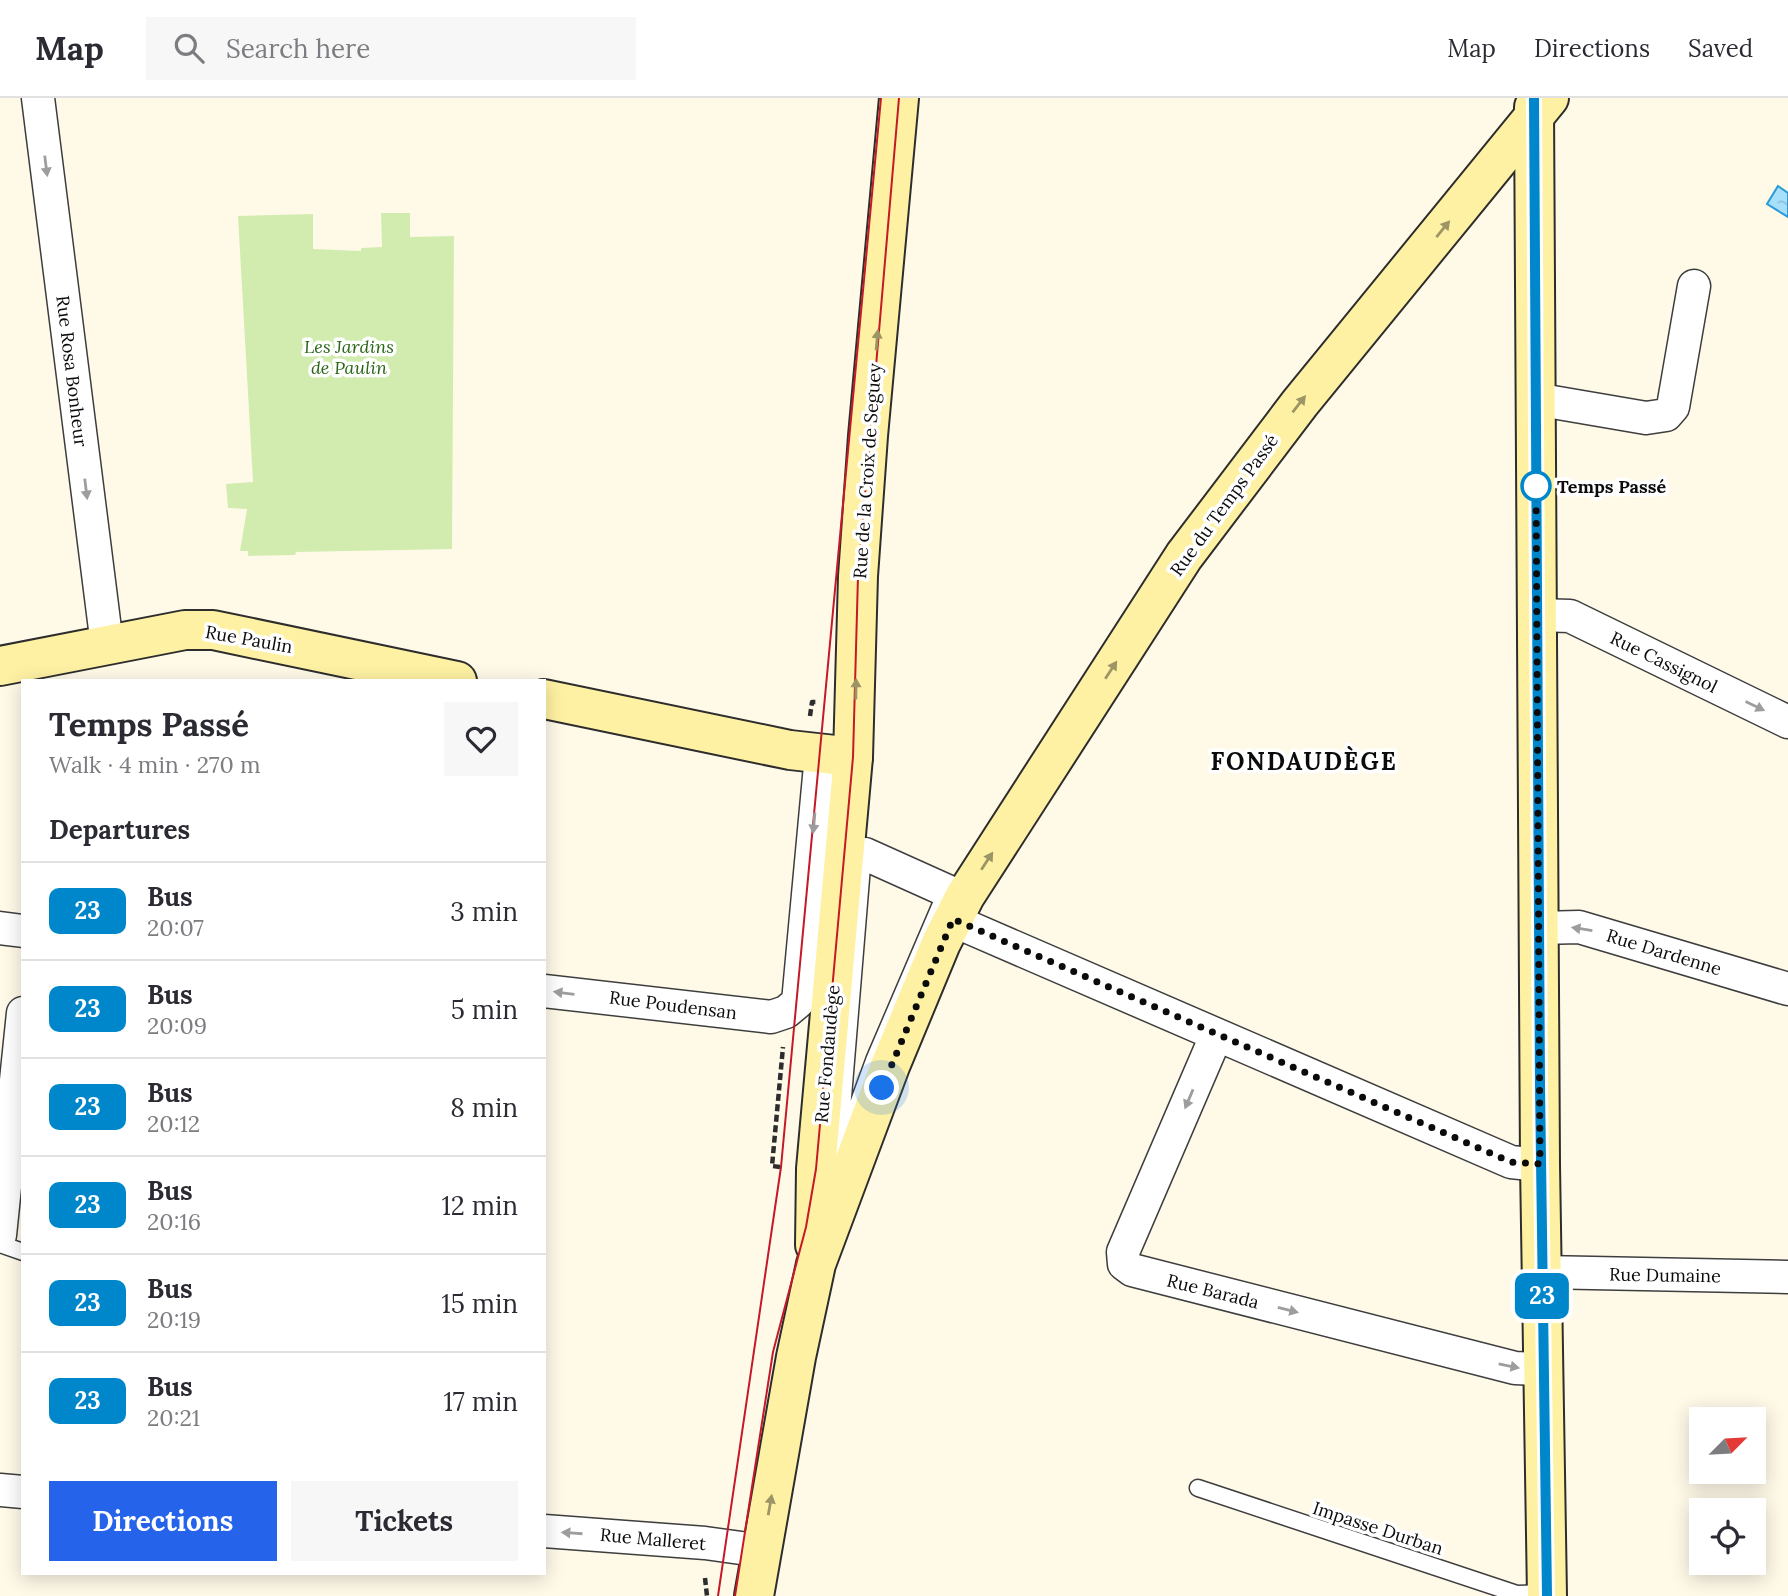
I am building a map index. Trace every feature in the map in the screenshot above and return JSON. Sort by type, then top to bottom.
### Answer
[{"type":"main road","name":"Rue de la Croix de Seguey","points":[[846,845],[837,756],[858,576],[899,98]]},
{"type":"main road","points":[[1539,105],[1535,399],[1536,615],[1540,1164],[1547,1595]]},
{"type":"main road","name":"Rue du Temps Passé","points":[[948,917],[1184,556],[1300,402],[1539,105]]},
{"type":"main road","name":"Rue Paulin","points":[[0,666],[56,668],[107,645],[185,630],[213,630],[447,679]]},
{"type":"main road","points":[[546,699],[837,756]]},
{"type":"main road","name":"Rue Fondaudège","points":[[816,1264],[816,1169],[846,845]]},
{"type":"main road","name":"Rue Fondaudège","points":[[754,1596],[796,1357],[816,1264],[948,917]]},
{"type":"street","name":"Rue Rosa Bonheur","points":[[38,98],[107,645]]},
{"type":"street","points":[[1535,399],[1550,399],[1646,418],[1667,415],[1673,407],[1694,286]]},
{"type":"street","name":"Rue Cassignol","points":[[1536,615],[1570,616],[1788,722]]},
{"type":"street","name":"Rue Fondaudège","points":[[771,1017],[786,1012],[798,1002],[837,756]]},
{"type":"street","points":[[855,854],[865,854],[954,894],[948,917],[882,1062],[831,1201],[826,1206],[855,854]]},
{"type":"street","points":[[948,917],[1216,1036],[1511,1162],[1540,1164]]},
{"type":"street","name":"Rue Dardenne","points":[[1539,928],[1579,927],[1788,989]]},
{"type":"street","points":[[0,928],[21,931]]},
{"type":"street","name":"Rue Poudensan","points":[[546,991],[771,1017]]},
{"type":"street","points":[[0,1235],[21,1032]]},
{"type":"street","name":"Rue Barada","points":[[1216,1036],[1123,1252],[1124,1264],[1132,1270],[1514,1368],[1543,1369]]},
{"type":"street","name":"Rue Dumaine","points":[[1542,1272],[1788,1277]]},
{"type":"street","points":[[0,1490],[21,1492]]},
{"type":"street","name":"Rue Malleret","points":[[546,1531],[705,1543],[762,1551]]},
{"type":"lane","points":[[0,1244],[21,1251]]},
{"type":"lane","name":"Impasse Durban","points":[[1198,1488],[1517,1594],[1547,1595]]},
{"type":"path","points":[[771,1017],[772,1025],[784,1038],[772,1166],[781,1167]]},
{"type":"green space","name":"Les Jardins de Paulin","points":[[381,213],[410,213],[410,237],[454,236],[452,549],[296,552],[295,555],[248,556],[248,551],[240,551],[247,509],[228,508],[226,484],[253,482],[238,216],[313,214],[313,249],[361,251],[361,248],[382,247]]},
{"type":"water","points":[[1778,186],[1788,193],[1788,217],[1767,204]]},
{"type":"tram line","points":[[718,1596],[781,1167],[881,98]]},
{"type":"tram line","points":[[735,1596],[773,1352],[806,1227],[816,1169],[853,757],[858,576],[899,98]]},
{"type":"bus line","name":"23","points":[[1534,98],[1540,1086],[1547,1596]]},
{"type":"place","name":"Temps Passé","points":[[1536,486]]},
{"type":"district","name":"FONDAUDÈGE","points":[[1304,761]]},
{"type":"route","points":[[882,1088],[953,919],[1216,1036],[1511,1162],[1540,1164],[1536,481],[1536,486]]}]
